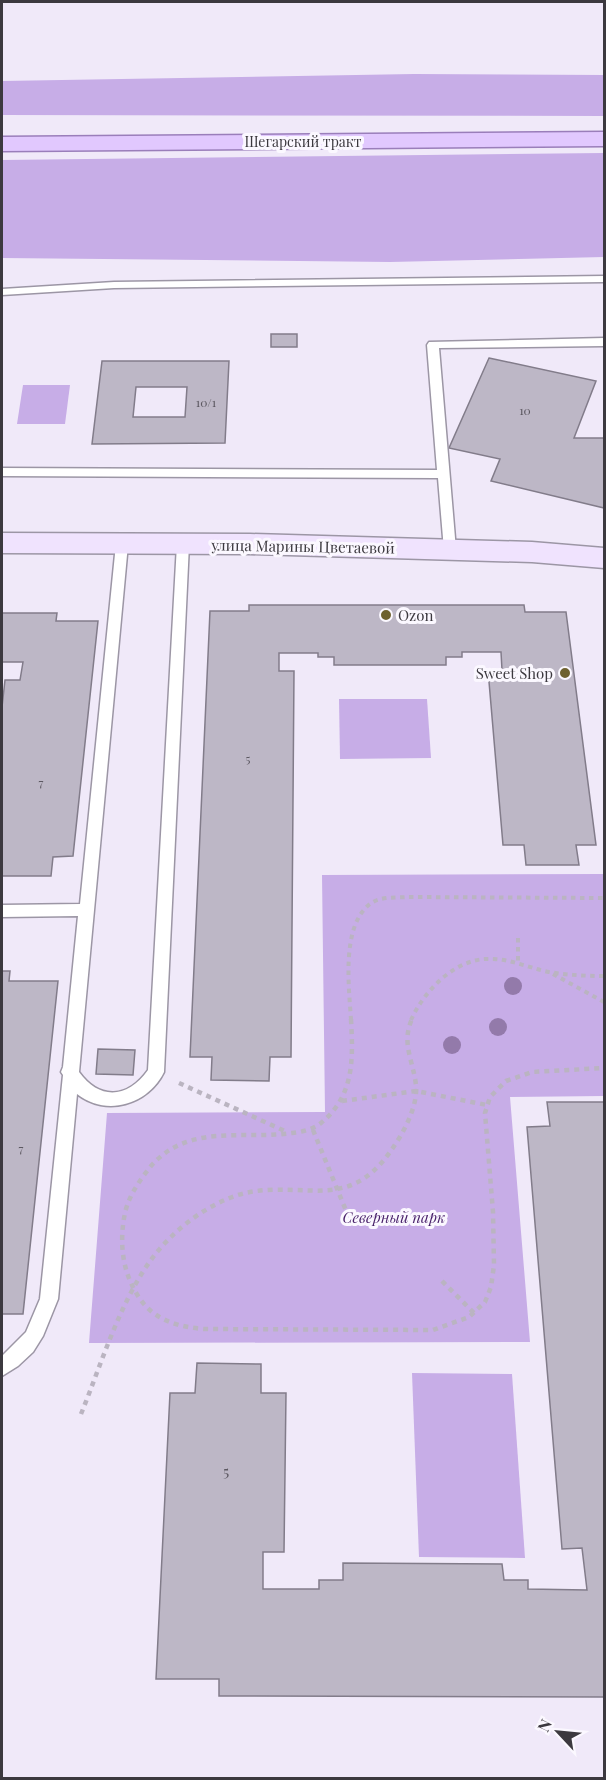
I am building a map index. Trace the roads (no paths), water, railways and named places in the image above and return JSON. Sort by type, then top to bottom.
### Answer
[{"type":"main road","name":"Шегарский тракт","points":[[2,144],[604,139]]},
{"type":"street","name":"улица Марины Цветаевой","points":[[2,543],[183,544],[532,552],[604,558]]},
{"type":"lane","points":[[2,292],[114,285],[604,279]]},
{"type":"lane","points":[[450,550],[433,345],[604,342]]},
{"type":"lane","points":[[2,472],[443,474]]},
{"type":"lane","points":[[2,1367],[21,1354],[38,1329],[49,1299],[69,1072],[122,544]]},
{"type":"lane","points":[[69,1072],[86,1092],[100,1099],[119,1100],[133,1096],[149,1084],[156,1072],[183,544]]},
{"type":"lane","points":[[2,911],[85,910]]},
{"type":"place","name":"Ozon","points":[[386,615]]},
{"type":"place","name":"Sweet Shop","points":[[565,673]]},
{"type":"park label","name":"Северный парк","points":[[394,1217]]}]
